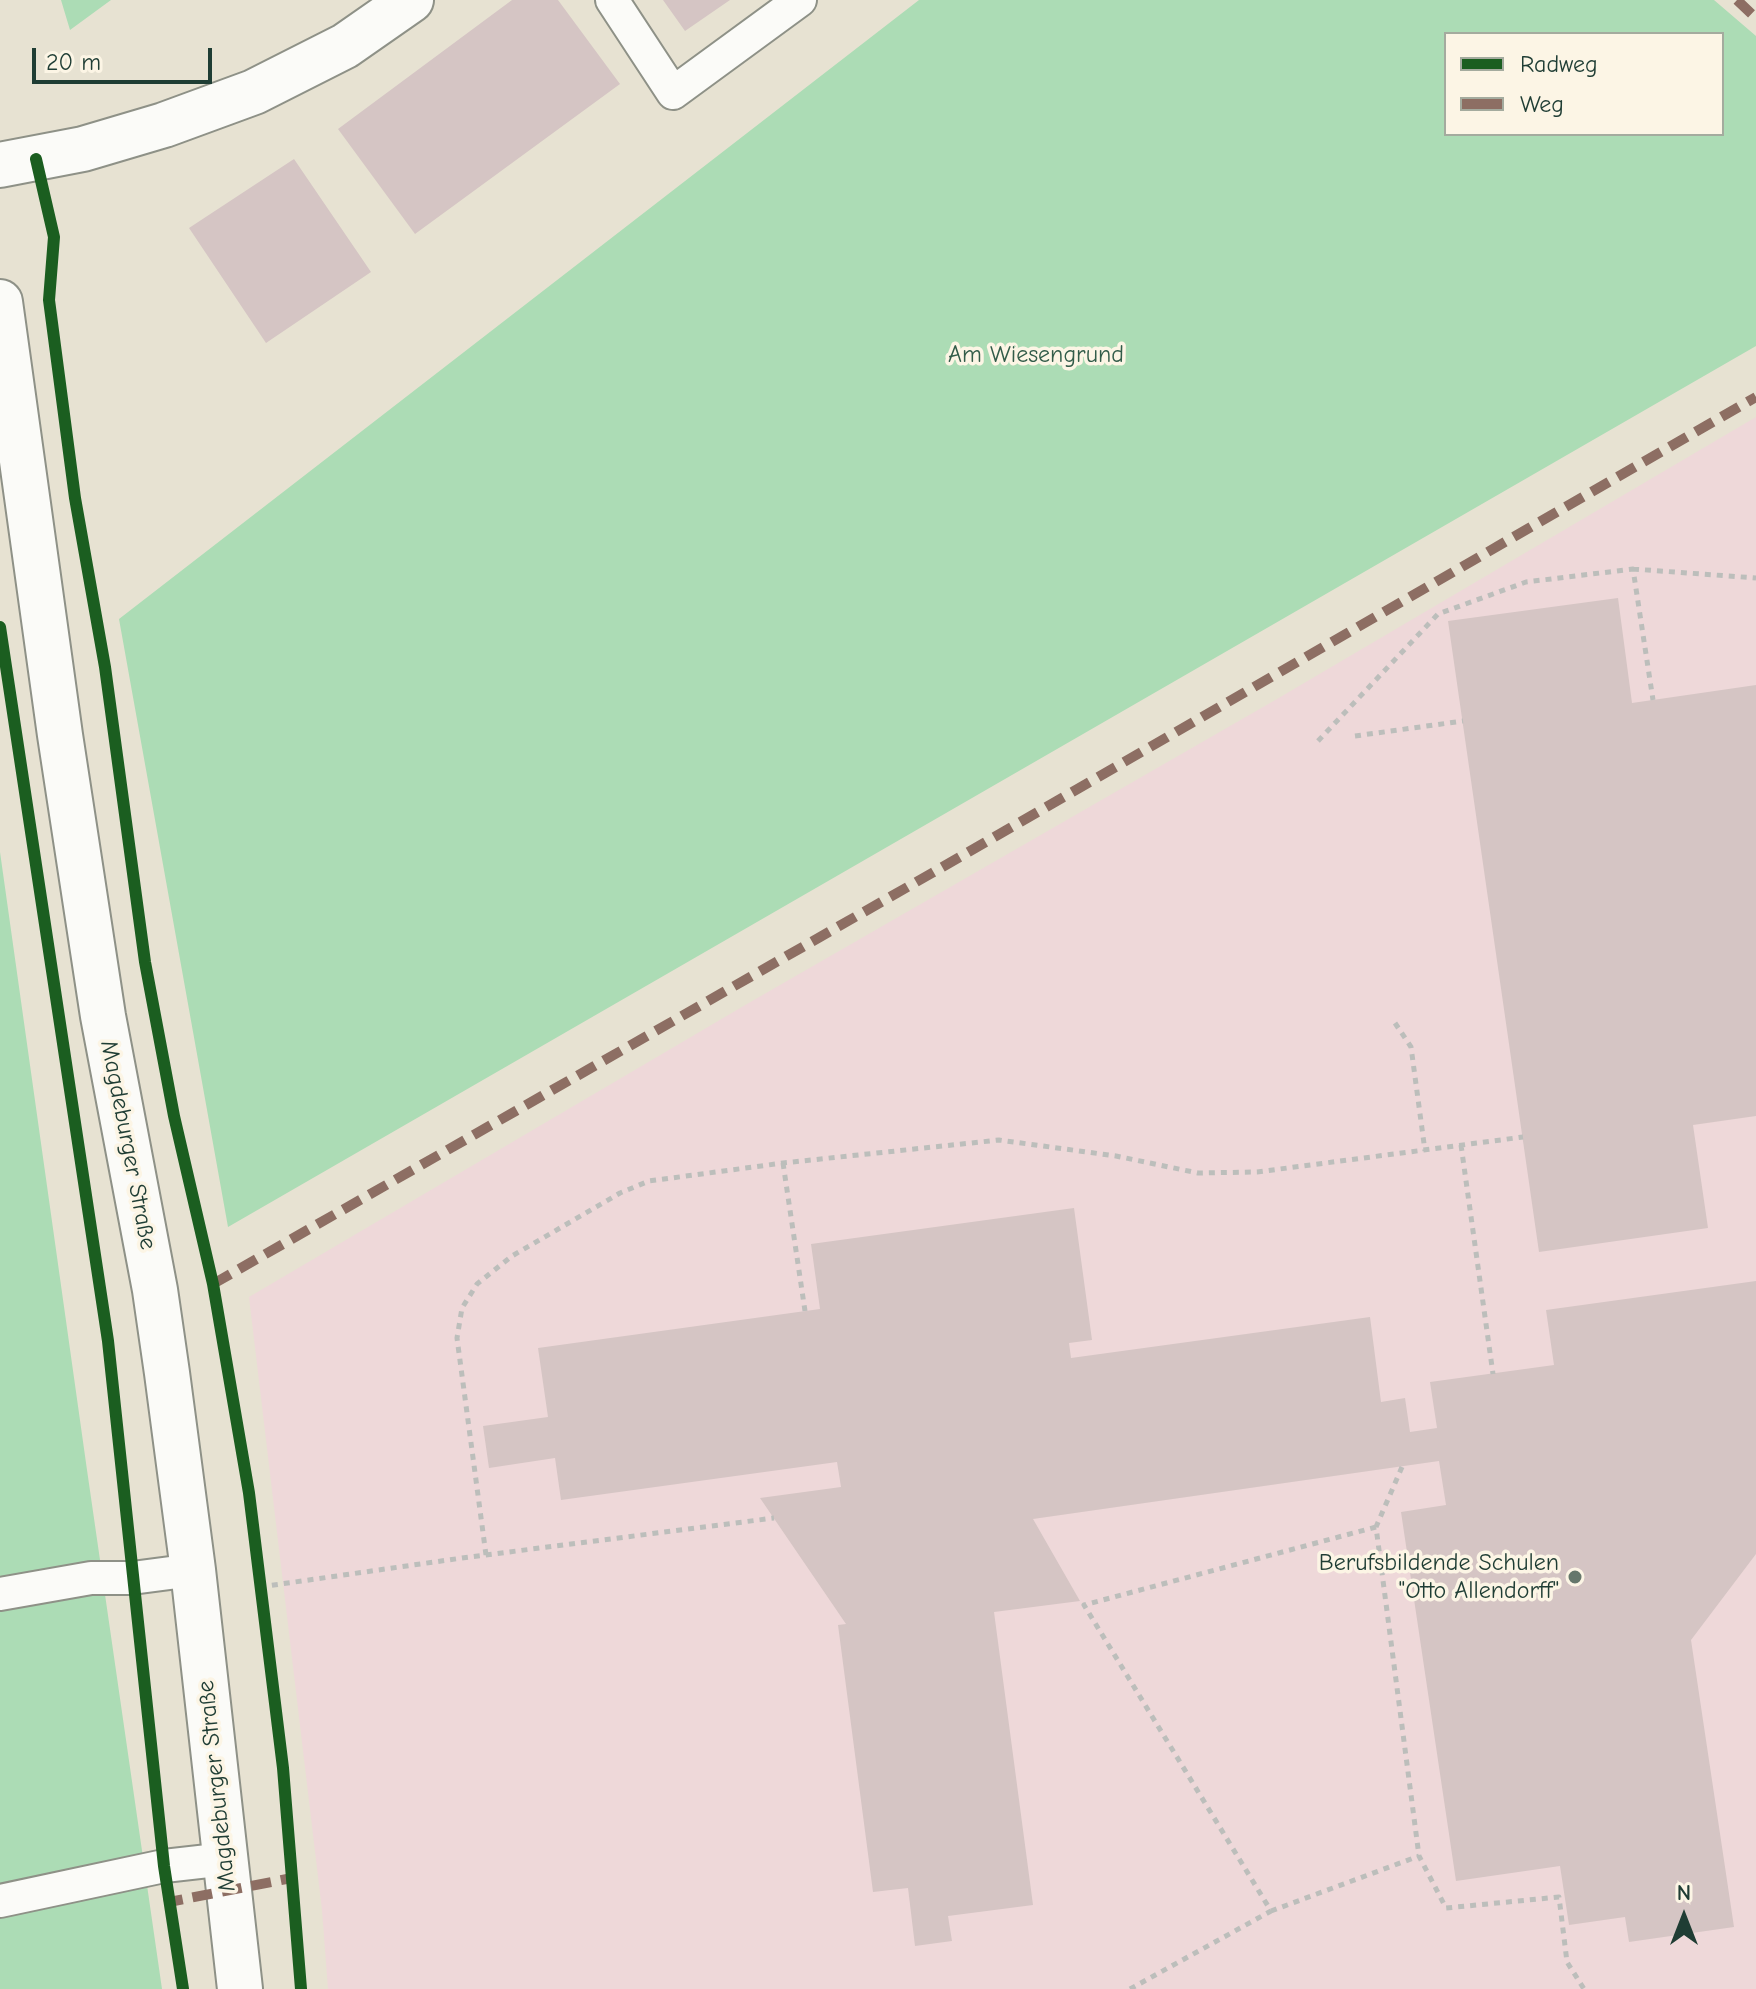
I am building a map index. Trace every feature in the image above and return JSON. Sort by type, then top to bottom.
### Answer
[{"type":"main road","points":[[0,165],[83,149],[164,125],[254,92],[345,46],[411,0]]},
{"type":"main road","name":"Magdeburger Straße","points":[[0,302],[60,735],[103,1016],[155,1290],[193,1570],[240,1989]]},
{"type":"lane","points":[[612,0],[673,93],[800,0]]},
{"type":"lane","points":[[0,1594],[91,1578],[132,1578],[193,1570]]},
{"type":"lane","points":[[0,1901],[164,1866],[226,1859]]},
{"type":"path","points":[[1633,569],[1653,700]]},
{"type":"path","points":[[1318,741],[1438,614],[1526,582],[1633,569],[1756,578]]},
{"type":"path","points":[[1355,736],[1463,721]]},
{"type":"path","points":[[1395,1023],[1411,1047],[1425,1151]]},
{"type":"path","points":[[486,1555],[457,1338],[462,1308],[477,1284],[512,1256],[620,1193],[649,1181],[999,1140],[1116,1156],[1198,1173],[1257,1172],[1523,1137]]},
{"type":"path","points":[[1461,1145],[1493,1374]]},
{"type":"path","points":[[783,1163],[805,1311]]},
{"type":"path","points":[[1402,1467],[1376,1527],[1419,1856],[1446,1908],[1559,1897],[1567,1962],[1584,1989]]},
{"type":"path","points":[[260,1587],[774,1518]]},
{"type":"path","points":[[1271,1911],[1084,1605],[1376,1527]]},
{"type":"path","points":[[1130,1989],[1271,1911],[1419,1856]]},
{"type":"shaded area","points":[[1756,417],[1756,1989],[328,1989],[322,1910],[249,1297]]},
{"type":"green space","points":[[61,0],[111,0],[70,30]]},
{"type":"green space","name":"Am Wiesengrund","points":[[919,0],[1714,0],[1756,36],[1756,346],[228,1227],[119,619]]},
{"type":"green space","points":[[0,852],[87,1470],[162,1989],[0,1989]]},
{"type":"building","points":[[512,0],[558,0],[620,84],[415,234],[338,129]]},
{"type":"building","points":[[663,0],[730,0],[685,31]]},
{"type":"building","points":[[294,159],[371,272],[266,343],[189,228]]},
{"type":"building","points":[[1618,598],[1632,703],[1756,685],[1756,1116],[1693,1125],[1708,1228],[1539,1252],[1448,621]]},
{"type":"building","name":"Berufsbildende Schulen \"Otto Allendorff\"","points":[[1074,1208],[1092,1340],[1069,1343],[1071,1358],[1370,1317],[1381,1402],[1405,1398],[1410,1432],[1437,1428],[1430,1382],[1554,1365],[1546,1310],[1756,1281],[1756,1554],[1691,1640],[1734,1927],[1629,1942],[1625,1917],[1569,1925],[1560,1866],[1456,1881],[1401,1512],[1446,1505],[1439,1461],[1033,1519],[1080,1601],[994,1612],[1033,1905],[948,1916],[952,1941],[915,1946],[908,1888],[873,1892],[838,1625],[846,1624],[760,1498],[841,1487],[837,1462],[561,1500],[555,1458],[489,1468],[483,1426],[548,1417],[538,1348],[820,1309],[811,1244]]},
{"type":"marked path","points":[[1737,0],[1756,18]]},
{"type":"marked path","points":[[213,1284],[1756,397]]},
{"type":"marked path","points":[[168,1896],[169,1902],[292,1878]]},
{"type":"cycle path","points":[[36,159],[54,237],[49,300],[75,498],[105,667],[145,962],[174,1116],[213,1284],[249,1493],[283,1768],[301,1989]]},
{"type":"cycle path","points":[[0,627],[108,1341],[164,1866],[183,1989]]},
{"type":"place","name":"Berufsbildende Schulen \"Otto Allendorff\"","points":[[1575,1577]]}]
